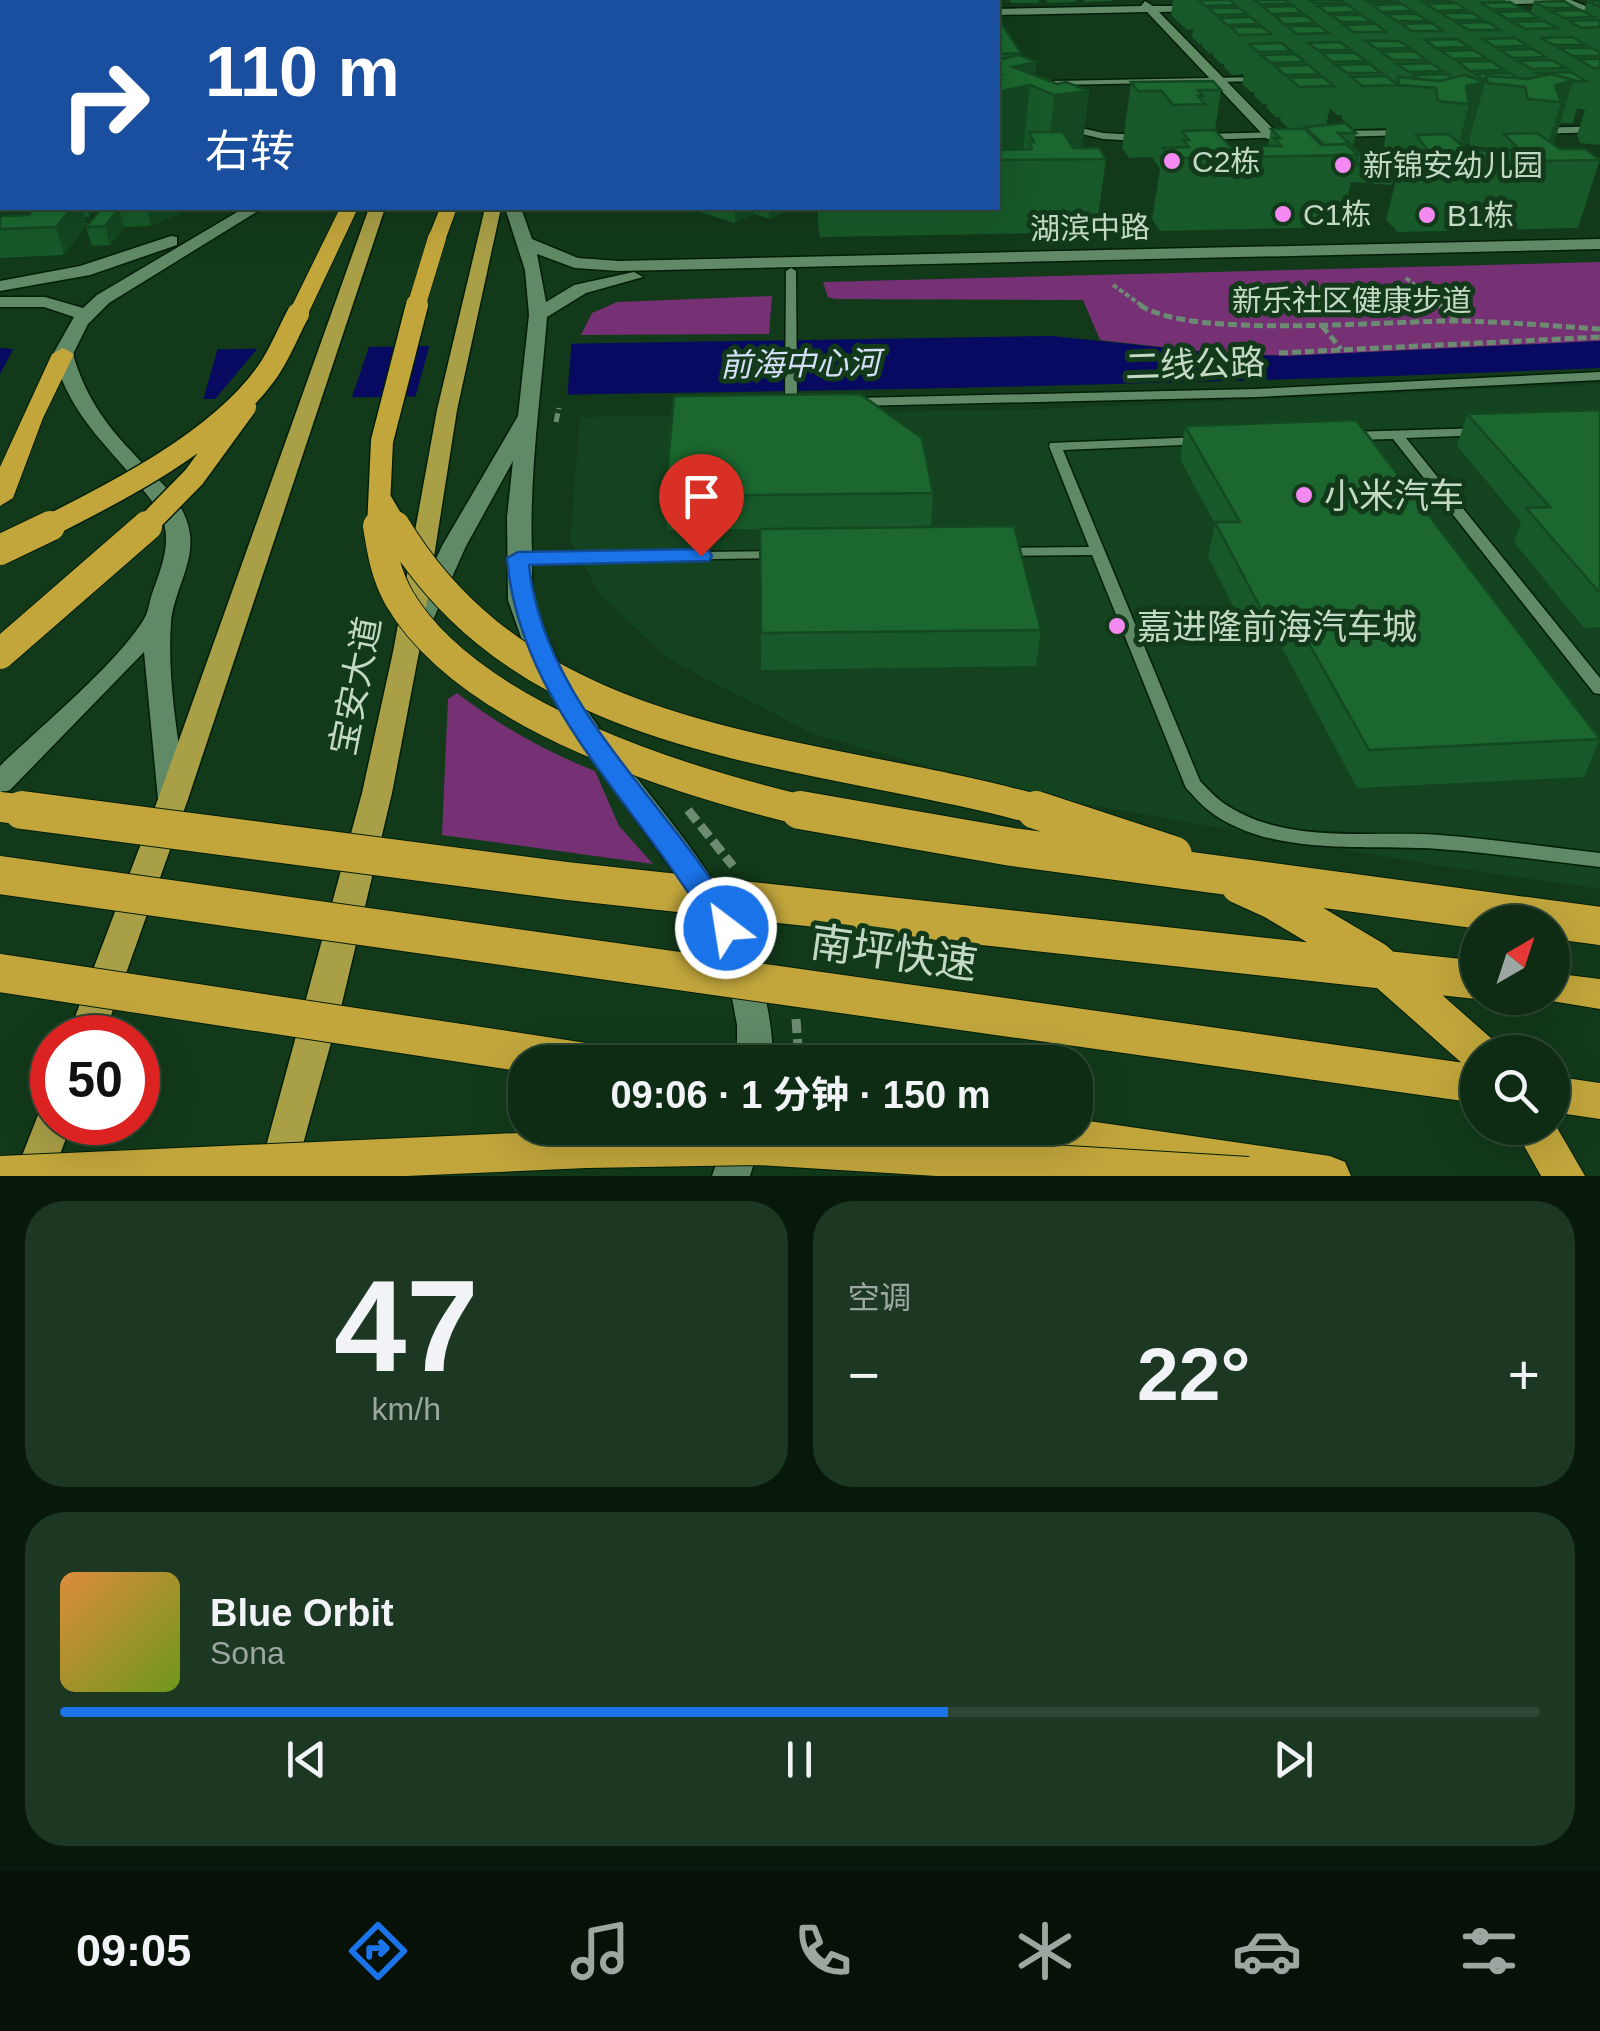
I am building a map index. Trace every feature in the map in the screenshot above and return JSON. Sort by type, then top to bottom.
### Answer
[{"type":"highway","points":[[0,654],[156,516],[208,461],[298,314],[348,210]]},
{"type":"highway","points":[[447,210],[392,400],[377,494],[384,564],[426,635],[474,676],[543,721],[627,759],[732,794],[881,828],[1600,926]]},
{"type":"highway","points":[[0,498],[31,418],[64,354]]},
{"type":"highway","points":[[0,550],[130,483],[194,438],[261,380]]},
{"type":"highway","points":[[377,494],[427,574],[462,612],[512,653],[588,693],[670,726],[760,751],[990,798],[1083,823],[1173,855],[1274,900],[1374,960],[1460,1036]]},
{"type":"highway","points":[[0,807],[568,881],[1460,978]]},
{"type":"highway","name":"南坪快速","points":[[0,875],[1460,1081]]},
{"type":"highway","points":[[0,974],[508,1050]]},
{"type":"highway","points":[[1570,990],[1600,994]]},
{"type":"highway","points":[[1382,1070],[1460,1075]]},
{"type":"highway","points":[[1570,1081],[1600,1083]]},
{"type":"highway","points":[[1570,1097],[1600,1101]]},
{"type":"highway","points":[[1093,1140],[1330,1176]]},
{"type":"highway","points":[[1545,1145],[1564,1176]]},
{"type":"highway","points":[[0,1175],[586,1149],[757,1146],[1248,1176]]},
{"type":"main road","points":[[1457,2],[1561,0],[1600,16]]},
{"type":"main road","points":[[1585,0],[1600,6]]},
{"type":"main road","points":[[1146,4],[1272,136]]},
{"type":"main road","points":[[1000,12],[1146,4],[1208,8]]},
{"type":"main road","points":[[0,286],[97,268],[250,210]]},
{"type":"main road","points":[[0,783],[118,666],[158,619],[176,573],[176,522],[75,396],[64,354],[83,318],[136,276],[252,210]]},
{"type":"main road","points":[[94,1015],[173,800],[376,210]]},
{"type":"main road","name":"宝安大道","points":[[275,1176],[325,1002],[377,793],[406,652],[447,410],[493,210]]},
{"type":"main road","points":[[514,210],[534,270],[538,315],[518,558],[522,600],[556,683],[703,889],[726,928],[744,971],[755,1045]]},
{"type":"main road","name":"湖滨中路","points":[[526,243],[586,265],[791,271],[1600,253]]},
{"type":"main road","name":"湖滨中路","points":[[538,315],[566,295],[605,282],[719,268],[1600,244]]},
{"type":"main road","points":[[0,302],[45,302],[83,318]]},
{"type":"main road","points":[[406,652],[454,546],[527,413]]},
{"type":"main road","points":[[158,619],[157,695],[173,800]]},
{"type":"main road","points":[[33,1176],[44,1145]]},
{"type":"main road","points":[[731,1176],[741,1145]]},
{"type":"lane","points":[[1054,83],[1276,78]]},
{"type":"lane","points":[[1052,124],[1103,136],[1145,138]]},
{"type":"lane","points":[[1523,131],[1600,130]]},
{"type":"lane","points":[[1330,134],[1426,133]]},
{"type":"lane","points":[[1200,137],[1292,135]]},
{"type":"lane","points":[[791,271],[791,400],[810,403]]},
{"type":"lane","name":"二线公路","points":[[849,402],[1256,393],[1600,376]]},
{"type":"lane","points":[[1340,436],[1508,431]]},
{"type":"lane","points":[[1397,434],[1600,689]]},
{"type":"lane","points":[[1226,440],[1055,446],[1192,784],[1204,799],[1255,825],[1298,836],[1439,842],[1600,860]]},
{"type":"lane","points":[[978,552],[1096,551]]},
{"type":"lane","points":[[518,558],[800,555]]},
{"type":"path","points":[[1406,278],[1459,321]]},
{"type":"path","name":"新乐社区健康步道","points":[[1113,285],[1146,309],[1176,320],[1321,325],[1459,321],[1600,328]]},
{"type":"path","points":[[1321,325],[1342,350]]},
{"type":"path","points":[[1279,353],[1600,337]]},
{"type":"shaded area","points":[[1600,262],[1600,341],[1287,356],[1215,353],[1100,340],[1083,300],[835,299],[828,297],[823,282]]},
{"type":"shaded area","points":[[772,296],[769,334],[581,335],[592,313],[617,302]]},
{"type":"shaded area","name":"嘉进隆前海汽车城","points":[[1600,384],[1600,889],[1440,866],[1026,794],[813,734],[668,659],[599,593],[570,539],[580,417],[1041,409]]},
{"type":"shaded area","points":[[457,693],[523,737],[595,771],[619,826],[653,864],[442,835],[448,699]]},
{"type":"water","name":"前海中心河","points":[[1052,336],[1215,353],[1287,356],[1600,341],[1600,368],[1000,387],[0,401],[0,348],[51,352]]},
{"type":"pier","points":[[572,337],[567,401],[414,402],[431,340]]},
{"type":"pier","points":[[371,341],[350,403],[211,404],[262,343]]},
{"type":"pier","points":[[16,344],[219,344],[202,404],[0,406],[0,374]]},
{"type":"building","points":[[1199,0],[1230,0],[1236,5],[1205,6]]},
{"type":"building","points":[[1254,0],[1285,0],[1290,4],[1260,4]]},
{"type":"building","points":[[1309,0],[1340,0],[1344,3],[1314,3]]},
{"type":"building","points":[[1564,1],[1576,8],[1546,8],[1534,2]]},
{"type":"building","points":[[1510,2],[1522,9],[1492,9],[1480,3]]},
{"type":"building","points":[[1456,3],[1467,10],[1437,11],[1426,4]]},
{"type":"building","points":[[1402,4],[1413,11],[1382,12],[1372,5]]},
{"type":"building","points":[[1348,5],[1358,12],[1327,13],[1318,6]]},
{"type":"building","points":[[1294,6],[1302,13],[1272,14],[1263,7]]},
{"type":"building","points":[[1208,8],[1239,8],[1247,14],[1216,15]]},
{"type":"building","points":[[1581,10],[1594,17],[1564,18],[1551,11]]},
{"type":"building","points":[[1527,11],[1539,18],[1508,19],[1496,12]]},
{"type":"building","points":[[1441,13],[1472,13],[1483,20],[1452,20]]},
{"type":"building","points":[[1386,14],[1417,14],[1428,21],[1397,21]]},
{"type":"building","points":[[1331,15],[1361,15],[1372,22],[1341,22]]},
{"type":"building","points":[[1275,16],[1306,16],[1315,23],[1284,24]]},
{"type":"building","points":[[1250,17],[1259,24],[1227,25],[1219,18]]},
{"type":"building","points":[[1600,20],[1600,27],[1582,28],[1568,21]]},
{"type":"building","points":[[1000,21],[1021,53],[1000,54]]},
{"type":"building","points":[[1544,21],[1557,28],[1525,29],[1513,22]]},
{"type":"building","points":[[1488,22],[1500,30],[1469,30],[1457,23]]},
{"type":"building","points":[[1432,23],[1443,31],[1412,31],[1401,24]]},
{"type":"building","points":[[1376,24],[1386,32],[1354,32],[1344,25]]},
{"type":"building","points":[[1287,26],[1319,26],[1329,33],[1297,34]]},
{"type":"building","points":[[1231,27],[1262,27],[1271,34],[1239,35]]},
{"type":"building","points":[[1572,37],[1586,45],[1554,45],[1540,38]]},
{"type":"building","points":[[1515,38],[1528,46],[1495,47],[1483,39]]},
{"type":"building","points":[[1457,39],[1469,47],[1436,48],[1425,40]]},
{"type":"building","points":[[1366,41],[1399,41],[1410,48],[1377,49]]},
{"type":"building","points":[[1340,42],[1351,50],[1318,50],[1308,43]]},
{"type":"building","points":[[1282,43],[1291,51],[1258,52],[1249,44]]},
{"type":"building","points":[[1559,48],[1591,48],[1600,56],[1573,56]]},
{"type":"building","points":[[1533,49],[1546,57],[1513,58],[1500,50]]},
{"type":"building","points":[[1474,50],[1486,58],[1453,59],[1441,51]]},
{"type":"building","points":[[1414,51],[1426,60],[1393,60],[1381,52]]},
{"type":"building","points":[[1322,53],[1355,53],[1366,61],[1332,62]]},
{"type":"building","points":[[1295,54],[1305,62],[1271,63],[1261,55]]},
{"type":"building","points":[[1019,55],[1037,62],[1013,67],[1089,91],[1054,95],[1030,85],[1000,90],[1000,60]]},
{"type":"building","points":[[1578,59],[1600,59],[1600,68],[1593,68]]},
{"type":"building","points":[[1552,60],[1566,68],[1532,69],[1518,61]]},
{"type":"building","points":[[1491,61],[1504,70],[1470,71],[1458,62]]},
{"type":"building","points":[[1431,63],[1443,71],[1409,72],[1397,64]]},
{"type":"building","points":[[1370,64],[1381,73],[1347,73],[1336,65]]},
{"type":"building","points":[[1309,65],[1319,74],[1285,75],[1275,66]]},
{"type":"building","points":[[1571,72],[1586,81],[1537,73]]},
{"type":"building","points":[[1510,73],[1518,78],[1486,76],[1485,80],[1475,74]]},
{"type":"building","points":[[1448,74],[1452,78],[1440,81],[1413,75]]},
{"type":"building","points":[[1551,74],[1573,80],[1555,85],[1561,102],[1528,99],[1525,87],[1488,83],[1486,76],[1528,79]]},
{"type":"building","points":[[1464,75],[1485,82],[1466,86],[1469,104],[1438,101],[1436,88],[1399,85],[1398,77],[1440,81]]},
{"type":"building","points":[[1386,76],[1398,85],[1362,86],[1351,77]]},
{"type":"building","points":[[1323,77],[1334,86],[1299,87],[1289,78]]},
{"type":"building","points":[[1213,81],[1221,90],[1198,90],[1205,104],[1173,105],[1162,91],[1138,91],[1131,82]]},
{"type":"building","points":[[1346,123],[1356,133],[1338,133],[1363,156],[1397,167],[1356,164],[1358,155],[1346,144],[1324,145],[1305,127]]},
{"type":"building","points":[[1271,129],[1305,129],[1321,145],[1346,144],[1358,155],[1171,158],[1163,148],[1189,147],[1182,131],[1215,130],[1229,146],[1281,146],[1274,138],[1280,138]]},
{"type":"building","points":[[1029,132],[1063,132],[1073,148],[1099,148],[1106,159],[1000,160],[1000,150],[1032,149],[1029,142],[1034,142]]},
{"type":"building","points":[[1537,133],[1560,149],[1585,149],[1600,160],[1415,163],[1403,152],[1429,152],[1416,135],[1448,134],[1469,151],[1520,150],[1504,134]]},
{"type":"building","points":[[33,210],[70,210],[56,227],[0,229],[0,216],[29,215]]},
{"type":"building","points":[[100,210],[118,210],[105,226],[86,227]]},
{"type":"building","points":[[860,394],[922,438],[933,493],[665,496],[674,396]]},
{"type":"building","points":[[1600,410],[1599,592],[1526,508],[1550,507],[1467,414]]},
{"type":"building","points":[[1356,420],[1600,739],[1369,750],[1289,608],[1261,609],[1215,522],[1240,522],[1185,426]]},
{"type":"building","points":[[1014,526],[1041,630],[761,633],[760,529]]},
{"type":"place","name":"C2栋","points":[[1172,161]]},
{"type":"place","name":"新锦安幼儿园","points":[[1343,165]]},
{"type":"place","name":"C1栋","points":[[1283,214]]},
{"type":"place","name":"B1栋","points":[[1427,215]]},
{"type":"place","name":"小米汽车","points":[[1304,495]]},
{"type":"place","name":"嘉进隆前海汽车城","points":[[1117,626]]},
{"type":"route","points":[[701,556],[518,558],[522,600],[556,683],[703,889],[726,928]]}]
